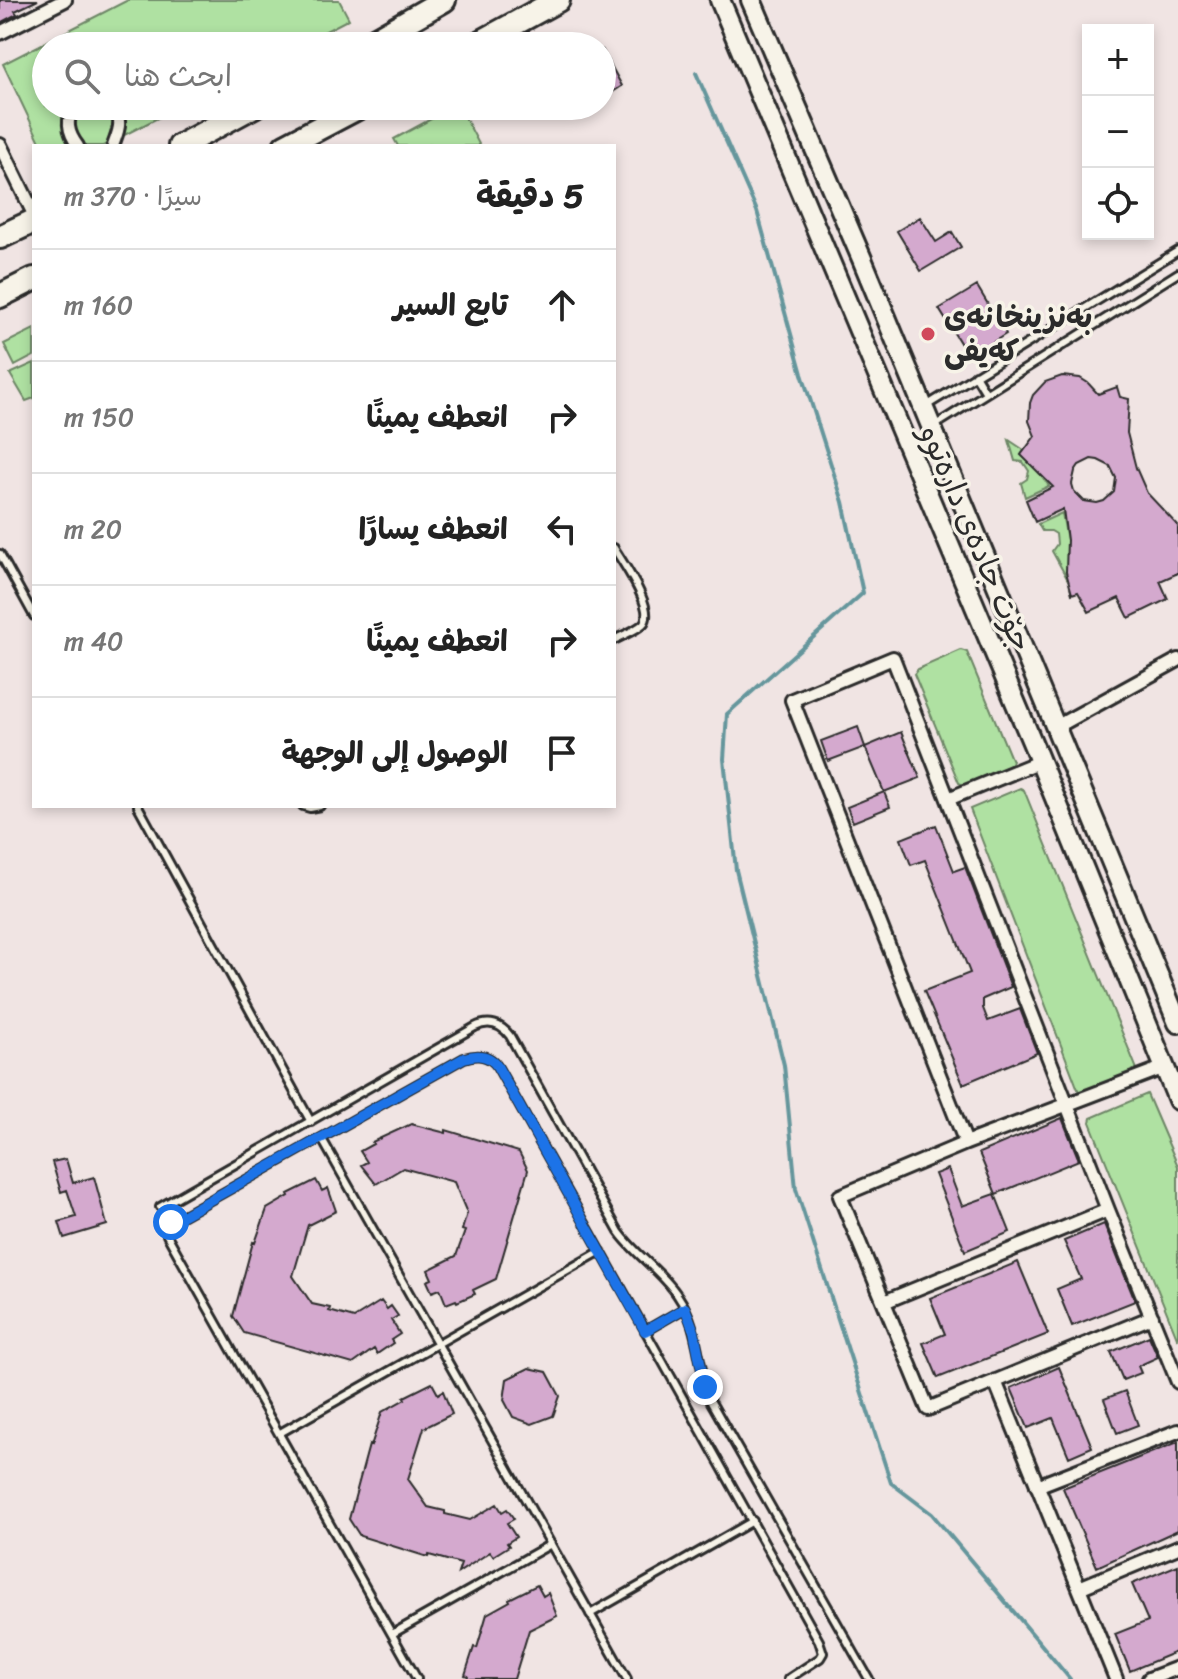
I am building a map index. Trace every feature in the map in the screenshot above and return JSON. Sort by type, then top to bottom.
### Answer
[{"type":"highway","points":[[388,32],[444,0]]},
{"type":"highway","points":[[500,32],[558,0]]},
{"type":"highway","points":[[184,144],[228,120]]},
{"type":"highway","points":[[289,144],[334,120]]},
{"type":"highway","points":[[0,237],[32,222]]},
{"type":"highway","points":[[0,296],[32,280]]},
{"type":"main road","name":"جۆت جادەی دارەتوو","points":[[720,0],[1041,761],[1178,1100]]},
{"type":"main road","name":"جۆت جادەی دارەتوو","points":[[751,0],[1178,1023]]},
{"type":"main road","points":[[774,126],[801,114]]},
{"type":"main road","points":[[1114,940],[1140,928]]},
{"type":"street","points":[[0,33],[65,0]]},
{"type":"street","points":[[69,120],[69,130],[77,144]]},
{"type":"street","points":[[114,144],[121,126],[120,120]]},
{"type":"street","points":[[0,145],[32,210]]},
{"type":"street","points":[[966,1143],[792,700],[893,658],[1178,1382]]},
{"type":"street","points":[[1056,727],[1178,660]]},
{"type":"street","points":[[948,799],[1041,761]]},
{"type":"street","points":[[1152,1317],[928,1409],[840,1196],[966,1143],[1165,1067]]},
{"type":"street","points":[[884,1302],[1108,1210]]},
{"type":"street","points":[[995,1381],[1116,1679]]},
{"type":"street","points":[[1037,1486],[1178,1431]]},
{"type":"street","points":[[1079,1588],[1178,1547]]},
{"type":"street","points":[[1149,1679],[1178,1668]]},
{"type":"lane","points":[[923,408],[1178,251]]},
{"type":"lane","points":[[931,428],[1178,273]]},
{"type":"lane","points":[[975,375],[986,393]]},
{"type":"lane","points":[[616,551],[644,600],[647,613],[643,623],[616,639]]},
{"type":"lane","points":[[0,554],[32,612]]},
{"type":"lane","points":[[139,808],[311,1122]]},
{"type":"lane","points":[[160,1207],[475,1027],[488,1023],[501,1026],[510,1036],[619,1232],[637,1255],[669,1284],[685,1308],[694,1331],[701,1371],[711,1402],[869,1679]]},
{"type":"lane","points":[[417,1679],[166,1229],[171,1222],[464,1058],[476,1055],[490,1058],[497,1066],[822,1647],[823,1653],[816,1662],[788,1679]]},
{"type":"lane","points":[[322,1139],[627,1679]]},
{"type":"lane","points":[[280,1433],[601,1251]]},
{"type":"lane","points":[[645,1331],[685,1308]]},
{"type":"lane","points":[[590,1614],[753,1521]]},
{"type":"lane","points":[[392,1634],[551,1544]]},
{"type":"green space","points":[[128,0],[339,0],[349,19],[324,32],[66,32]]},
{"type":"green space","points":[[32,49],[32,120],[154,120],[107,144],[41,144],[3,64]]},
{"type":"green space","points":[[429,120],[466,120],[479,144],[397,144],[394,139]]},
{"type":"green space","points":[[32,330],[32,357],[15,366],[4,344]]},
{"type":"green space","points":[[32,364],[32,399],[26,401],[10,374]]},
{"type":"green space","points":[[1009,440],[1024,450],[1021,455],[1036,468],[1049,486],[1025,497],[1021,483],[1027,479],[1029,471],[1023,462],[1015,461]]},
{"type":"green space","points":[[1062,513],[1067,540],[1068,580],[1052,551],[1057,544],[1056,534],[1042,531],[1038,524]]},
{"type":"green space","points":[[961,650],[967,652],[1012,761],[1009,766],[963,785],[959,783],[914,674],[918,669]]},
{"type":"green space","points":[[1020,788],[1024,790],[1138,1072],[1083,1094],[1079,1092],[970,809]]},
{"type":"green space","points":[[1147,1094],[1178,1166],[1178,1340],[1090,1122],[1091,1118]]},
{"type":"building","points":[[0,0],[38,0],[15,11],[17,14],[0,23]]},
{"type":"building","points":[[616,75],[622,86],[616,90]]},
{"type":"building","points":[[920,217],[936,242],[952,232],[961,247],[921,271],[897,231]]},
{"type":"building","points":[[977,286],[1006,334],[969,357],[939,309]]},
{"type":"building","points":[[1062,376],[1080,378],[1098,394],[1117,387],[1120,397],[1129,399],[1127,433],[1136,468],[1147,493],[1178,526],[1178,573],[1160,581],[1168,599],[1129,618],[1119,598],[1089,612],[1078,592],[1072,594],[1066,572],[1067,540],[1063,509],[1035,522],[1026,500],[1053,487],[1021,455],[1035,436],[1029,421],[1030,403],[1045,382]],"holes":[[[1091,459],[1110,466],[1116,478],[1114,492],[1104,501],[1084,501],[1074,491],[1075,471]]]},
{"type":"building","points":[[858,727],[865,747],[828,761],[821,741]]},
{"type":"building","points":[[901,732],[920,778],[884,792],[865,747]]},
{"type":"building","points":[[884,792],[890,807],[853,822],[847,807]]},
{"type":"building","points":[[936,825],[954,871],[965,867],[1011,987],[983,999],[988,1021],[1020,1009],[1037,1053],[963,1084],[924,991],[970,973],[925,860],[911,865],[901,839]]},
{"type":"building","points":[[1062,1118],[1079,1160],[996,1194],[979,1153]]},
{"type":"building","points":[[411,1124],[446,1133],[446,1130],[519,1152],[528,1170],[496,1279],[457,1302],[446,1304],[440,1289],[432,1292],[427,1281],[432,1279],[428,1270],[456,1256],[465,1231],[462,1230],[467,1213],[454,1182],[403,1168],[376,1184],[361,1165],[367,1162],[360,1151]]},
{"type":"building","points":[[66,1159],[73,1183],[94,1177],[107,1225],[64,1238],[59,1222],[76,1217],[67,1190],[61,1192],[52,1162]]},
{"type":"building","points":[[948,1169],[962,1206],[995,1194],[1010,1232],[965,1251],[935,1174]]},
{"type":"building","points":[[316,1180],[322,1191],[328,1188],[336,1211],[308,1225],[293,1276],[312,1304],[330,1308],[329,1311],[354,1318],[381,1301],[387,1309],[391,1306],[398,1316],[391,1320],[400,1334],[391,1340],[393,1343],[377,1354],[374,1349],[353,1364],[244,1333],[233,1316],[253,1242],[267,1209]]},
{"type":"building","points":[[1104,1224],[1135,1301],[1072,1326],[1057,1289],[1081,1279],[1064,1241]]},
{"type":"building","points":[[1018,1262],[1048,1334],[938,1378],[923,1343],[945,1334],[930,1298]]},
{"type":"building","points":[[1149,1336],[1158,1357],[1138,1366],[1141,1373],[1123,1380],[1111,1352]]},
{"type":"building","points":[[1059,1367],[1092,1447],[1069,1457],[1053,1418],[1028,1428],[1011,1388]]},
{"type":"building","points":[[529,1368],[547,1372],[560,1396],[553,1416],[532,1424],[513,1417],[504,1400],[507,1379]]},
{"type":"building","points":[[432,1383],[438,1394],[443,1391],[452,1414],[424,1428],[408,1479],[428,1507],[445,1511],[445,1514],[470,1520],[497,1504],[502,1512],[507,1509],[514,1519],[507,1523],[516,1537],[507,1543],[509,1546],[493,1556],[490,1552],[458,1573],[461,1564],[360,1536],[349,1519],[369,1445],[382,1412]]},
{"type":"building","points":[[1125,1391],[1138,1425],[1117,1433],[1104,1399]]},
{"type":"building","points":[[1178,1442],[1178,1530],[1097,1567],[1063,1488]]},
{"type":"building","points":[[1178,1565],[1178,1651],[1130,1671],[1115,1634],[1148,1621],[1132,1584]]},
{"type":"building","points":[[537,1585],[543,1596],[548,1593],[557,1616],[529,1630],[514,1679],[467,1679],[465,1675],[487,1614]]},
{"type":"waterway","points":[[696,73],[757,211],[802,374],[843,502],[863,593],[727,714],[724,759],[736,870],[784,1065],[796,1189],[891,1483],[932,1514],[1070,1679]]},
{"type":"place","name":"بەنزینخانەی کەیفی","points":[[928,334]]},
{"type":"route","points":[[171,1222],[464,1058],[476,1055],[490,1058],[645,1331],[685,1308],[691,1319],[705,1387]]}]
